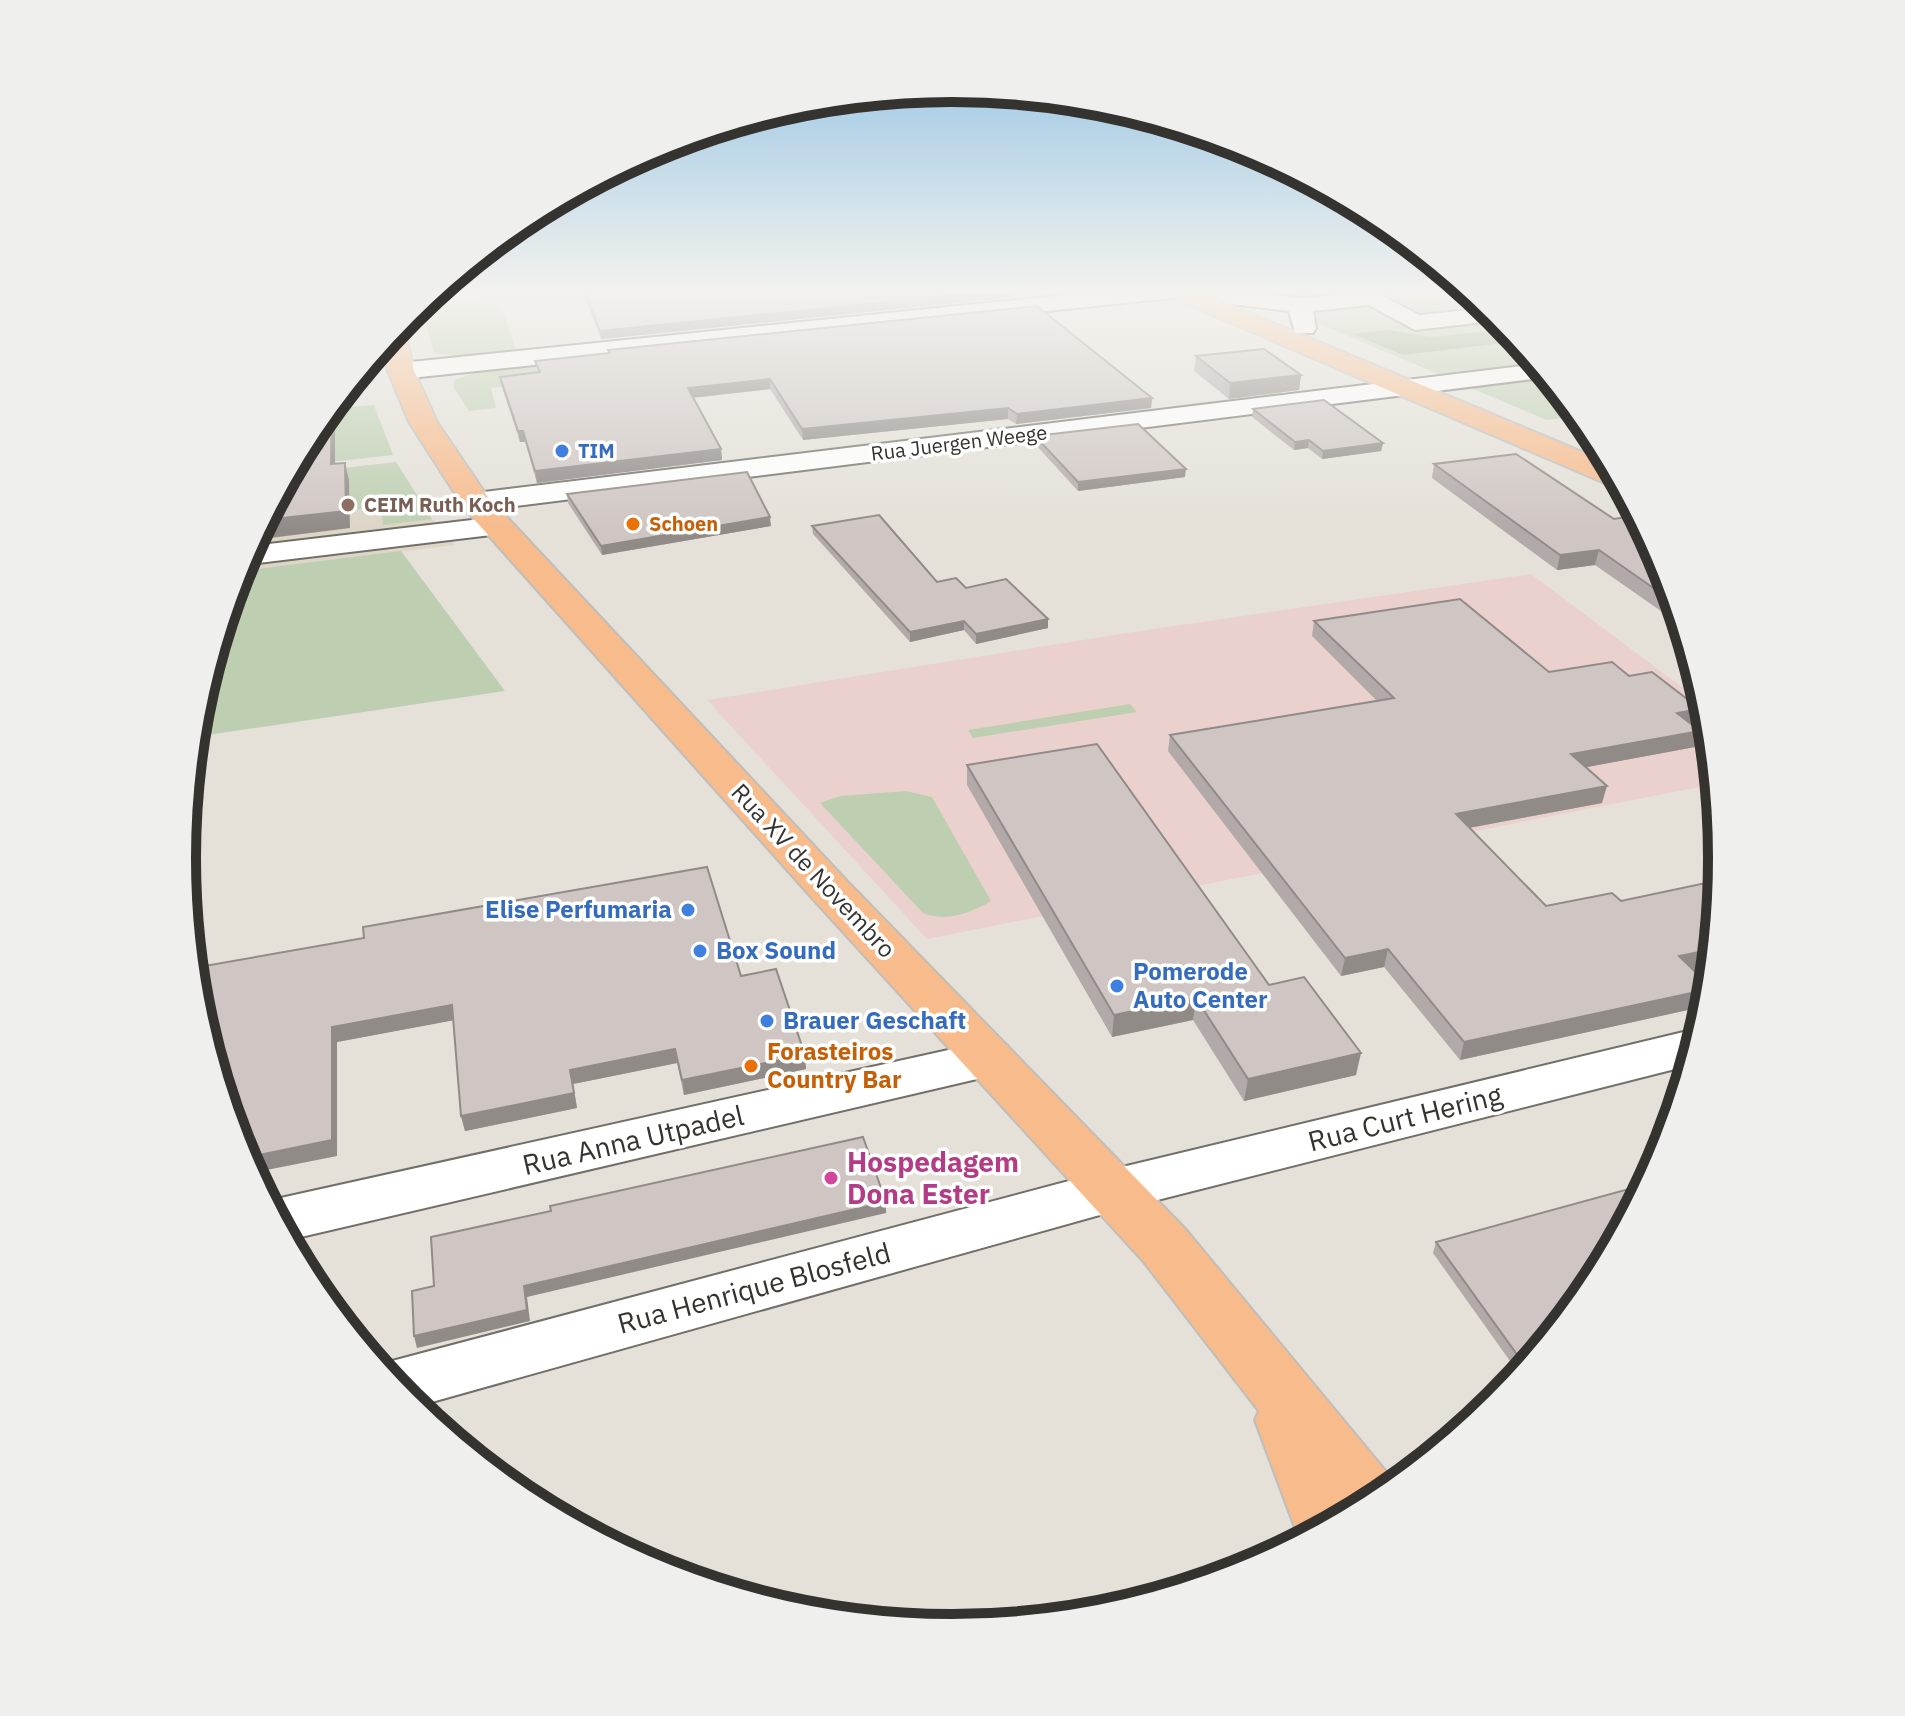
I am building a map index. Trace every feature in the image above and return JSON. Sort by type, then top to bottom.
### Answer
[{"type":"main road","points":[[1364,370],[1601,471]]},
{"type":"main road","points":[[1412,370],[1584,443]]},
{"type":"main road","name":"Rua XV de Novembro","points":[[401,371],[423,422],[487,514],[741,794],[1114,1190],[1227,1319],[1274,1385],[1363,1493]]},
{"type":"main road","name":"Rua XV de Novembro","points":[[1274,1385],[1324,1516]]},
{"type":"street","points":[[401,371],[410,370]]},
{"type":"street","name":"Rua Juergen Weege","points":[[261,553],[487,514],[1531,373]]},
{"type":"street","name":"Rua Curt Hering","points":[[1114,1190],[1684,1049]]},
{"type":"street","name":"Rua Anna Utpadel","points":[[288,1218],[989,1059]]},
{"type":"street","name":"Rua Henrique Blosfeld","points":[[408,1382],[1114,1190]]},
{"type":"shaded area","name":"CEIM Ruth Koch","points":[[396,462],[432,519],[455,545],[254,569],[274,524],[303,472]]},
{"type":"shaded area","points":[[1531,574],[1690,693],[1705,786],[927,939],[707,700],[1133,632]]},
{"type":"green space","points":[[542,370],[538,371],[541,383],[491,388],[496,408],[469,411],[453,386],[454,380],[476,372]]},
{"type":"green space","points":[[1429,370],[1529,370],[1566,418],[1547,420]]},
{"type":"green space","points":[[374,405],[393,455],[308,464],[324,438],[346,407]]},
{"type":"green space","points":[[396,462],[432,519],[383,525],[381,507],[350,510],[349,479],[311,483],[311,472]]},
{"type":"green space","points":[[401,551],[505,691],[207,735],[222,662],[254,569]]},
{"type":"green space","points":[[1130,704],[1137,712],[973,738],[968,730]]},
{"type":"green space","points":[[906,791],[932,797],[991,901],[948,917],[923,913],[820,803],[840,796]]},
{"type":"building","points":[[1117,370],[1152,398],[1017,414],[1008,408],[802,429],[770,379],[688,388],[721,449],[535,471],[523,431],[518,431],[500,377],[540,372]]},
{"type":"building","points":[[1214,370],[1294,370],[1301,375],[1230,383]]},
{"type":"building","points":[[1324,400],[1383,443],[1323,451],[1309,440],[1295,442],[1253,409]]},
{"type":"building","points":[[1138,424],[1186,469],[1078,482],[1035,436]]},
{"type":"building","points":[[332,427],[331,464],[345,463],[346,511],[277,519]]},
{"type":"building","points":[[1516,454],[1614,519],[1627,517],[1660,592],[1599,550],[1560,555],[1434,464]]},
{"type":"building","points":[[747,472],[770,517],[601,546],[567,494]]},
{"type":"building","points":[[879,515],[937,582],[956,578],[966,588],[1006,579],[1048,619],[976,634],[964,621],[910,632],[812,526]]},
{"type":"building","points":[[1460,599],[1549,672],[1612,662],[1629,676],[1652,672],[1692,703],[1694,710],[1677,713],[1697,731],[1571,754],[1607,786],[1456,814],[1546,906],[1612,893],[1621,901],[1707,883],[1703,951],[1679,956],[1699,975],[1696,992],[1464,1042],[1388,949],[1345,958],[1170,735],[1394,698],[1314,621]]},
{"type":"building","points":[[1097,744],[1269,985],[1304,977],[1361,1053],[1248,1079],[1196,998],[1114,1015],[967,765]]},
{"type":"building","points":[[707,867],[741,976],[776,969],[805,1055],[682,1080],[675,1049],[570,1070],[574,1093],[461,1116],[452,1005],[332,1027],[332,1140],[258,1155],[222,1054],[204,966],[364,938],[363,927]]},
{"type":"building","points":[[863,1137],[886,1202],[524,1286],[527,1310],[414,1336],[412,1291],[434,1286],[431,1237],[551,1211],[550,1206]]},
{"type":"building","points":[[1633,1188],[1581,1278],[1519,1358],[1436,1242]]},
{"type":"place","name":"TIM","points":[[562,451]]},
{"type":"place","name":"CEIM Ruth Koch","points":[[348,505]]},
{"type":"place","name":"Schoen","points":[[633,524]]},
{"type":"place","name":"Elise Perfumaria","points":[[688,910]]},
{"type":"place","name":"Box Sound","points":[[700,951]]},
{"type":"place","name":"Pomerode Auto Center","points":[[1117,986]]},
{"type":"place","name":"Brauer Geschaft","points":[[767,1021]]},
{"type":"place","name":"Forasteiros Country Bar","points":[[751,1066]]},
{"type":"place","name":"Hospedagem Dona Ester","points":[[831,1178]]}]
